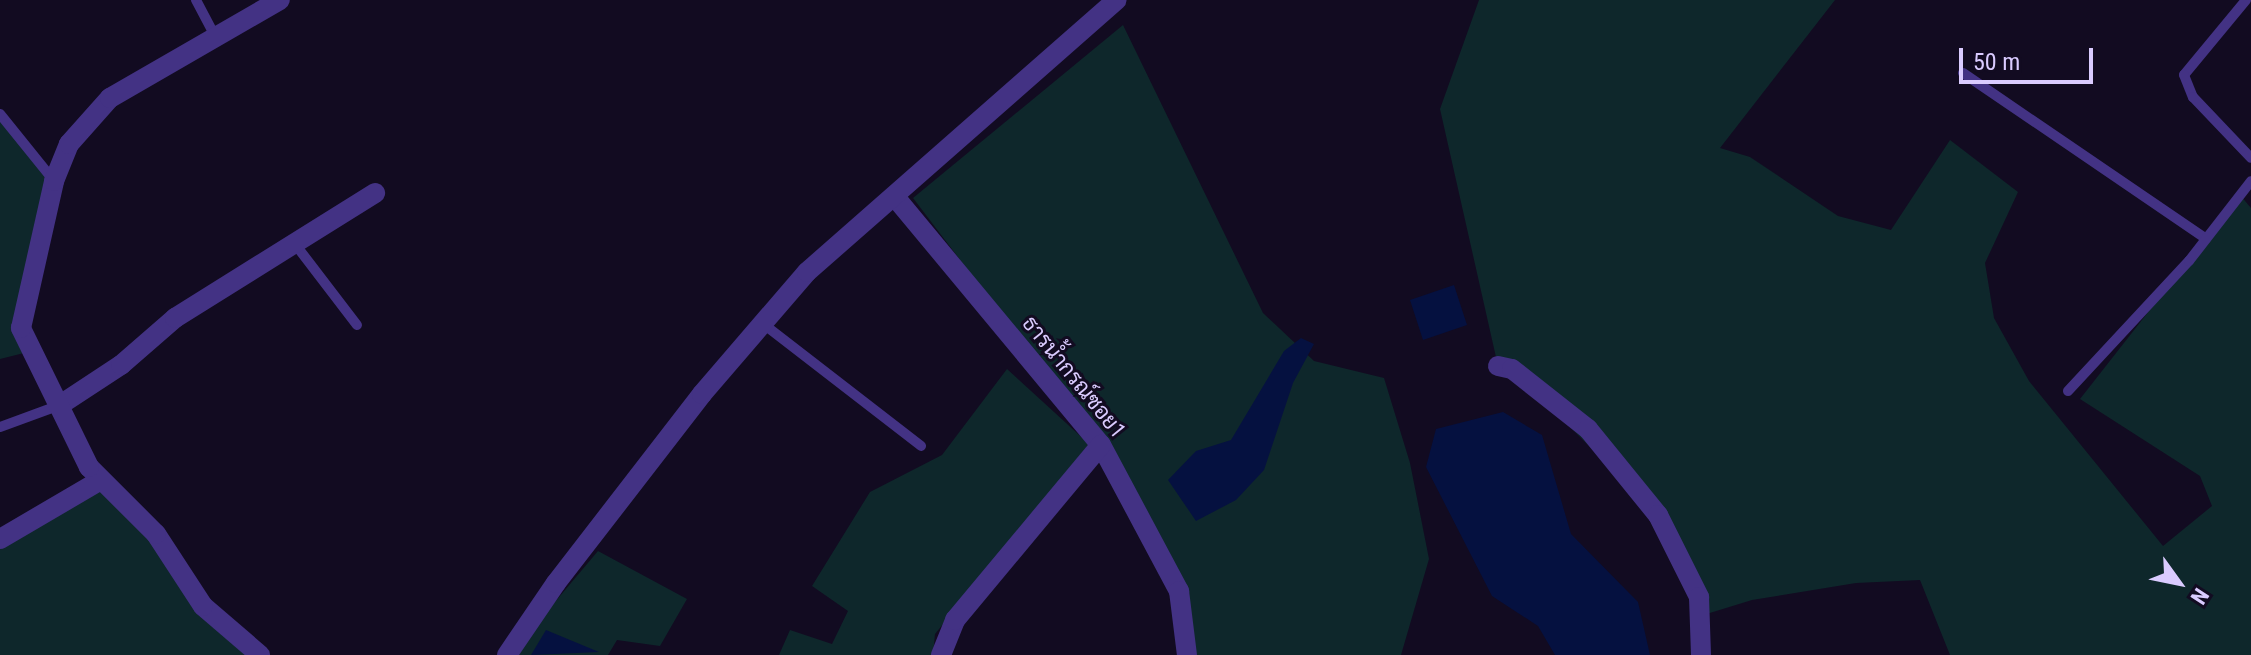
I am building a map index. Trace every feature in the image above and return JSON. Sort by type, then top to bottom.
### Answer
[{"type":"street","points":[[260,655],[203,606],[156,534],[89,467],[21,328],[54,181],[69,144],[110,98],[280,0]]},
{"type":"street","points":[[507,655],[556,583],[762,323],[807,272],[1117,0]]},
{"type":"street","points":[[60,405],[121,365],[175,318],[375,193]]},
{"type":"street","name":"ธารน้ำกรณ์ซอย1","points":[[895,197],[1101,445],[1179,591],[1187,655]]},
{"type":"street","points":[[1498,366],[1512,369],[1588,429],[1658,515],[1699,597],[1701,655]]},
{"type":"street","points":[[941,655],[955,620],[1101,445]]},
{"type":"street","points":[[0,539],[101,480]]},
{"type":"lane","points":[[196,0],[215,36]]},
{"type":"lane","points":[[2246,0],[2184,75],[2193,97],[2251,158]]},
{"type":"lane","points":[[1963,73],[2206,239]]},
{"type":"lane","points":[[0,114],[54,181]]},
{"type":"lane","points":[[2068,391],[2206,239],[2251,181]]},
{"type":"lane","points":[[295,244],[357,325]]},
{"type":"lane","points":[[762,323],[921,446]]},
{"type":"lane","points":[[0,427],[60,405]]},
{"type":"green space","points":[[1479,0],[1835,0],[1720,148],[1750,157],[1838,216],[1891,230],[1950,140],[2018,192],[1985,263],[1994,318],[2029,381],[2163,546],[2212,506],[2200,476],[2080,399],[2240,195],[2251,208],[2251,655],[1950,655],[1920,580],[1856,583],[1752,600],[1700,616],[1658,515],[1512,369],[1498,366],[1440,109]]},
{"type":"green space","points":[[1123,25],[1263,313],[1314,361],[1384,378],[1410,463],[1429,559],[1401,655],[1185,655],[1179,590],[1101,445],[913,198]]},
{"type":"green space","points":[[0,114],[54,181],[21,328],[32,351],[0,359]]},
{"type":"green space","points":[[1007,369],[1089,444],[935,634],[933,655],[779,655],[790,630],[832,644],[848,611],[812,586],[870,492],[942,455]]},
{"type":"green space","points":[[101,480],[203,606],[260,655],[0,655],[0,539]]},
{"type":"green space","points":[[598,551],[687,599],[660,646],[617,640],[608,655],[519,655],[538,622]]},
{"type":"shaded area","points":[[1454,285],[1467,325],[1423,340],[1410,300]]},
{"type":"shaded area","points":[[1301,338],[1314,344],[1293,383],[1264,470],[1236,500],[1196,521],[1168,480],[1196,451],[1231,440],[1284,351]]},
{"type":"shaded area","points":[[1503,412],[1542,435],[1571,534],[1638,602],[1650,655],[1555,655],[1538,626],[1492,596],[1426,467],[1436,429]]},
{"type":"shaded area","points":[[546,630],[599,652],[531,655]]}]
